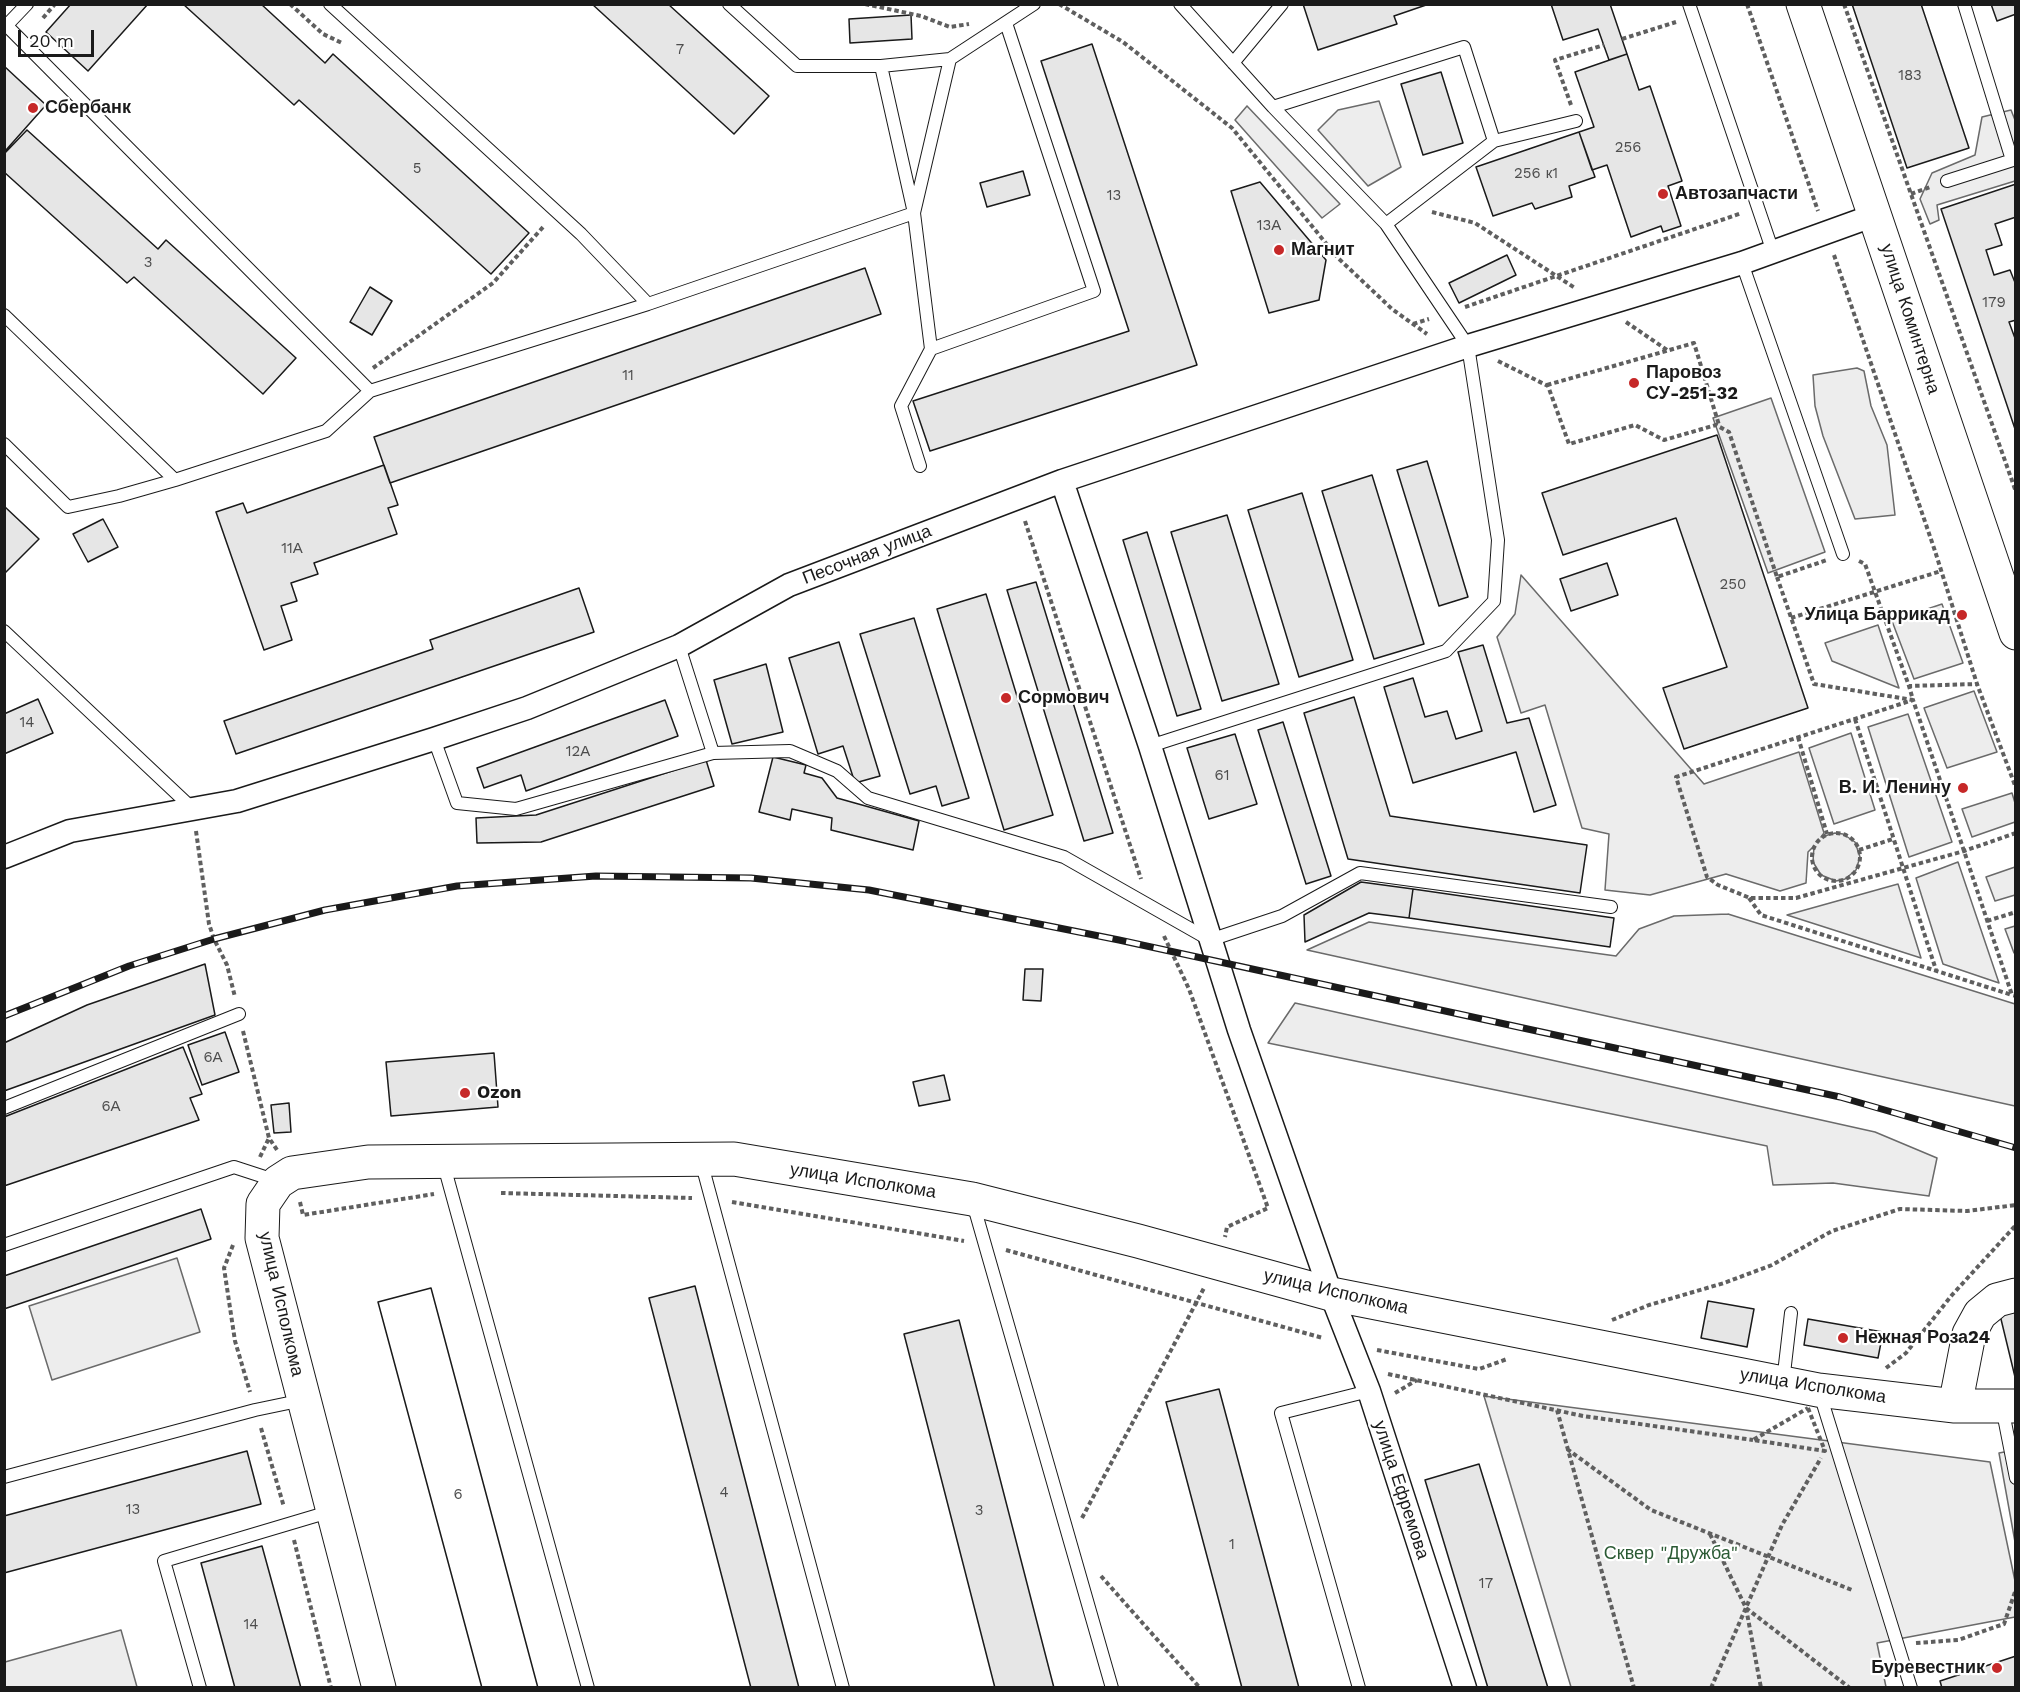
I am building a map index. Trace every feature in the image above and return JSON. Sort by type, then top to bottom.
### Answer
[{"type":"street","name":"улица Коминтерна","points":[[1803,4],[2016,633]]},
{"type":"street","name":"Песочная улица","points":[[4,857],[70,831],[237,801],[434,740],[527,708],[679,646],[789,585],[1062,481],[1468,346],[1742,263],[1875,215]]},
{"type":"street","name":"улица Ефремова","points":[[1062,481],[1150,746],[1210,940],[1331,1294],[1369,1391],[1465,1688]]},
{"type":"street","name":"улица Исполкома","points":[[379,1688],[262,1238],[263,1204],[285,1177],[368,1162],[447,1177],[701,1160],[734,1160],[972,1199],[1138,1241],[1331,1294],[1818,1390],[1955,1406],[2009,1406]]},
{"type":"street","points":[[1955,1406],[1969,1334],[1980,1314],[1996,1300],[2016,1295]]},
{"type":"lane","points":[[27,4],[6,24],[370,391]]},
{"type":"lane","points":[[330,4],[581,234],[648,304]]},
{"type":"lane","points":[[729,4],[797,66],[881,66],[951,60],[1034,4]]},
{"type":"lane","points":[[1150,746],[1446,651],[1494,601],[1498,540],[1468,346],[1386,224],[1180,4]]},
{"type":"lane","points":[[1233,63],[1282,4]]},
{"type":"lane","points":[[1689,4],[1773,252]]},
{"type":"lane","points":[[1947,181],[2014,160],[1964,4]]},
{"type":"lane","points":[[931,349],[1094,291],[1006,23]]},
{"type":"lane","points":[[1274,107],[1464,47],[1494,141]]},
{"type":"lane","points":[[914,213],[951,60]]},
{"type":"lane","points":[[881,66],[914,213],[931,349],[901,406],[920,466]]},
{"type":"lane","points":[[1386,224],[1494,141],[1576,121]]},
{"type":"lane","points":[[4,444],[68,507],[119,496],[326,431],[370,391],[648,304],[914,213]]},
{"type":"lane","points":[[1742,263],[1843,554]]},
{"type":"lane","points":[[4,315],[175,480]]},
{"type":"lane","points":[[4,631],[193,809]]},
{"type":"lane","points":[[679,646],[713,753]]},
{"type":"lane","points":[[434,740],[457,803],[516,808],[713,753],[790,751],[837,771],[868,798],[1064,857],[1210,940],[1282,916],[1360,873],[1611,907]]},
{"type":"lane","points":[[4,1108],[239,1014]]},
{"type":"lane","points":[[701,1160],[843,1688]]},
{"type":"lane","points":[[4,1245],[234,1167],[285,1177]]},
{"type":"lane","points":[[447,1177],[588,1688]]},
{"type":"lane","points":[[972,1199],[1112,1688]]},
{"type":"lane","points":[[1783,1383],[1791,1313]]},
{"type":"lane","points":[[1818,1390],[1911,1688]]},
{"type":"lane","points":[[1359,1688],[1281,1413],[1369,1391]]},
{"type":"lane","points":[[4,1477],[304,1399]]},
{"type":"lane","points":[[2009,1406],[2016,1478]]},
{"type":"lane","points":[[200,1688],[164,1561],[333,1511]]},
{"type":"path","points":[[290,4],[323,34],[351,47]]},
{"type":"path","points":[[865,4],[921,16],[950,27],[974,23]]},
{"type":"path","points":[[1059,4],[1123,42],[1233,128],[1338,258],[1392,309],[1430,336],[1468,346],[1548,386],[1569,444],[1635,425],[1664,440],[1716,425],[1729,432],[1814,684],[1913,700]]},
{"type":"path","points":[[1747,4],[1941,571],[1977,684],[2016,788]]},
{"type":"path","points":[[1844,4],[2016,492]]},
{"type":"path","points":[[1622,39],[1677,22]]},
{"type":"path","points":[[1576,121],[1556,60],[1604,45]]},
{"type":"path","points":[[1409,206],[1475,223],[1667,350]]},
{"type":"path","points":[[1413,324],[1742,213]]},
{"type":"path","points":[[358,379],[493,284],[545,224]]},
{"type":"path","points":[[1546,386],[1694,343],[1719,426]]},
{"type":"path","points":[[1017,498],[1150,906],[1189,989]]},
{"type":"path","points":[[1777,577],[1843,554],[1865,564],[2014,995]]},
{"type":"path","points":[[1791,618],[1941,571]]},
{"type":"path","points":[[1909,686],[1977,684]]},
{"type":"path","points":[[1913,700],[1676,777],[1707,877],[1718,885],[1748,897],[1796,898],[1845,881],[1964,851],[2016,833]]},
{"type":"path","points":[[1855,719],[1936,970]]},
{"type":"path","points":[[1798,737],[1827,834]]},
{"type":"path","points":[[1827,834],[1843,834],[1855,842],[1859,850],[1859,863],[1856,870],[1845,881],[1836,881],[1821,876],[1813,862],[1815,846],[1827,834]]},
{"type":"path","points":[[1859,850],[1893,839]]},
{"type":"path","points":[[1748,897],[1761,915],[2014,995]]},
{"type":"path","points":[[1988,921],[2016,912]]},
{"type":"path","points":[[285,1177],[303,1215],[447,1177]]},
{"type":"path","points":[[499,1193],[712,1199],[985,1244],[1351,1346],[1479,1369],[1511,1358]]},
{"type":"path","points":[[1606,1323],[1649,1305],[1724,1283],[1772,1265],[1832,1231],[1900,1209],[1967,1210],[2016,1204]]},
{"type":"path","points":[[1360,1369],[1417,1379],[1557,1410],[1774,1444],[1825,1451],[1808,1408],[1753,1440]]},
{"type":"path","points":[[1557,1410],[1634,1688]]},
{"type":"path","points":[[1567,1449],[1651,1510],[1851,1590]]},
{"type":"path","points":[[1710,1534],[1746,1608],[1761,1688]]},
{"type":"path","points":[[1101,1575],[1200,1688]]},
{"type":"path","points":[[1895,1636],[1918,1643],[1958,1640],[2004,1624],[2016,1589]]},
{"type":"path","points":[[1746,1608],[1850,1688]]},
{"type":"shaded area","points":[[1379,101],[1401,167],[1368,186],[1318,130],[1338,110]]},
{"type":"shaded area","points":[[1247,106],[1340,204],[1322,218],[1235,120]]},
{"type":"shaded area","points":[[2011,110],[2015,120],[2015,181],[1937,205],[1939,220],[1930,224],[1920,199],[1932,173],[1975,155],[1982,117]]},
{"type":"shaded area","points":[[1857,368],[1864,371],[1871,406],[1887,445],[1895,515],[1855,519],[1823,436],[1815,406],[1813,375]]},
{"type":"shaded area","points":[[1771,398],[1825,552],[1768,573],[1713,418]]},
{"type":"shaded area","points":[[1521,575],[1704,784],[1799,752],[1824,833],[1821,837],[1835,833],[1843,834],[1855,842],[1860,857],[1856,870],[1845,879],[1836,881],[1821,875],[1813,862],[1814,846],[1808,852],[1806,883],[1780,891],[1726,874],[1650,895],[1605,890],[1609,834],[1582,828],[1545,705],[1521,713],[1497,637],[1515,614]]},
{"type":"shaded area","points":[[1942,604],[1963,663],[1914,679],[1892,621]]},
{"type":"shaded area","points":[[1878,625],[1899,688],[1832,661],[1825,643]]},
{"type":"shaded area","points":[[1974,691],[1997,752],[1947,768],[1924,708]]},
{"type":"shaded area","points":[[1908,714],[1952,842],[1909,857],[1868,727]]},
{"type":"shaded area","points":[[1851,733],[1875,810],[1834,824],[1809,748]]},
{"type":"shaded area","points":[[2012,793],[2015,803],[2015,822],[1972,837],[1962,809]]},
{"type":"shaded area","points":[[1958,862],[1999,983],[1943,964],[1916,878]]},
{"type":"shaded area","points":[[2015,867],[2015,895],[1995,901],[1986,877]]},
{"type":"shaded area","points":[[1898,884],[1921,958],[1787,915]]},
{"type":"shaded area","points":[[1728,914],[2015,1004],[2015,1106],[1307,950],[1369,922],[1616,956],[1639,929],[1674,916]]},
{"type":"shaded area","points":[[2015,926],[2016,953],[2014,953],[2005,929]]},
{"type":"shaded area","points":[[1295,1003],[1875,1132],[1937,1158],[1929,1196],[1833,1183],[1773,1185],[1767,1146],[1268,1043]]},
{"type":"shaded area","points":[[177,1258],[200,1332],[52,1380],[29,1306]]},
{"type":"shaded area","name":"Сквер \"Дружба\"","points":[[1484,1396],[1990,1462],[2015,1581],[2015,1617],[1877,1643],[1886,1687],[1571,1687]]},
{"type":"shaded area","points":[[2015,1450],[2015,1542],[1999,1453]]},
{"type":"shaded area","points":[[121,1630],[137,1687],[5,1687],[5,1662]]},
{"type":"building","points":[[71,4],[148,4],[88,71],[46,32]]},
{"type":"building","points":[[183,4],[261,4],[325,63],[333,54],[529,233],[491,274],[299,100],[294,105]]},
{"type":"building","points":[[592,4],[668,4],[769,96],[734,134]]},
{"type":"building","points":[[1303,4],[1429,4],[1394,16],[1397,24],[1318,50]]},
{"type":"building","points":[[1551,4],[1610,4],[1627,54],[1609,60],[1598,29],[1563,40]]},
{"type":"building","points":[[1852,4],[1921,4],[1969,148],[1907,168]]},
{"type":"building","points":[[1991,4],[2016,4],[2016,14],[1997,21]]},
{"type":"building","points":[[911,15],[912,39],[850,43],[849,19]]},
{"type":"building","points":[[1092,44],[1197,365],[930,451],[913,401],[1129,331],[1041,61]]},
{"type":"building","points":[[1627,54],[1639,90],[1650,86],[1682,181],[1668,186],[1681,226],[1663,232],[1661,226],[1631,237],[1607,165],[1592,170],[1579,132],[1594,127],[1575,72]]},
{"type":"building","points":[[4,66],[46,105],[6,150],[4,149]]},
{"type":"building","points":[[1441,72],[1463,143],[1423,155],[1401,84]]},
{"type":"building","points":[[27,130],[158,249],[166,240],[296,358],[263,394],[134,277],[127,283],[4,172],[4,154]]},
{"type":"building","points":[[1579,132],[1595,177],[1569,186],[1572,197],[1535,209],[1532,203],[1493,216],[1476,167]]},
{"type":"building","points":[[1023,171],[1030,195],[987,207],[980,183]]},
{"type":"building","points":[[1260,182],[1326,260],[1319,300],[1269,313],[1231,191]]},
{"type":"building","points":[[2016,184],[2016,217],[1995,224],[2002,245],[1986,250],[1994,275],[2010,270],[2016,285],[2016,320],[2009,322],[2016,341],[2016,432],[1941,209]]},
{"type":"building","points":[[1507,255],[1516,275],[1459,303],[1449,283]]},
{"type":"building","points":[[865,268],[881,314],[390,483],[374,437]]},
{"type":"building","points":[[370,287],[392,301],[372,335],[350,322]]},
{"type":"building","points":[[1717,435],[1808,708],[1684,749],[1663,688],[1727,667],[1676,518],[1563,555],[1542,493]]},
{"type":"building","points":[[1427,461],[1468,597],[1439,606],[1397,470]]},
{"type":"building","points":[[384,465],[398,505],[388,508],[397,534],[314,563],[318,574],[291,583],[297,601],[281,606],[292,640],[264,650],[216,512],[243,503],[247,513]]},
{"type":"building","points":[[1372,475],[1424,644],[1374,659],[1322,491]]},
{"type":"building","points":[[1302,493],[1353,660],[1299,677],[1248,510]]},
{"type":"building","points":[[4,506],[39,539],[4,574]]},
{"type":"building","points":[[1227,515],[1279,684],[1222,701],[1171,532]]},
{"type":"building","points":[[103,519],[118,547],[88,562],[73,534]]},
{"type":"building","points":[[1147,532],[1201,709],[1177,716],[1123,540]]},
{"type":"building","points":[[1607,563],[1618,595],[1571,611],[1560,579]]},
{"type":"building","points":[[1036,582],[1113,833],[1084,841],[1007,590]]},
{"type":"building","points":[[579,588],[594,632],[236,754],[224,721],[433,649],[430,640]]},
{"type":"building","points":[[986,594],[1053,815],[1004,830],[937,609]]},
{"type":"building","points":[[914,618],[969,798],[942,806],[936,786],[910,794],[860,634]]},
{"type":"building","points":[[839,642],[880,776],[855,783],[843,746],[818,754],[789,658]]},
{"type":"building","points":[[1483,645],[1507,723],[1529,718],[1556,805],[1534,812],[1516,752],[1413,783],[1384,687],[1413,678],[1425,717],[1447,711],[1456,739],[1482,731],[1458,652]]},
{"type":"building","points":[[766,664],[783,732],[732,744],[714,680]]},
{"type":"building","points":[[1354,697],[1390,816],[1587,845],[1580,893],[1348,859],[1304,713]]},
{"type":"building","points":[[38,699],[53,733],[4,754],[4,714]]},
{"type":"building","points":[[665,700],[678,736],[526,791],[521,775],[484,788],[477,768]]},
{"type":"building","points":[[1283,722],[1331,876],[1306,884],[1258,730]]},
{"type":"building","points":[[1235,734],[1257,804],[1209,819],[1187,748]]},
{"type":"building","points":[[773,757],[806,765],[804,773],[822,778],[837,798],[919,821],[913,850],[831,830],[832,818],[792,809],[790,820],[759,812]]},
{"type":"building","points":[[706,760],[714,786],[541,842],[477,843],[476,818],[536,815]]},
{"type":"building","points":[[1361,882],[1413,889],[1409,918],[1369,913],[1305,942],[1304,915]]},
{"type":"building","points":[[1413,889],[1614,918],[1610,947],[1409,918]]},
{"type":"building","points":[[205,964],[215,1015],[4,1091],[4,1043],[87,1005]]},
{"type":"building","points":[[1025,969],[1043,969],[1041,1001],[1023,1000]]},
{"type":"building","points":[[225,1032],[239,1072],[202,1085],[188,1045]]},
{"type":"building","points":[[183,1047],[202,1094],[190,1098],[199,1120],[4,1186],[4,1117]]},
{"type":"building","points":[[494,1053],[498,1107],[391,1116],[386,1062]]},
{"type":"building","points":[[944,1075],[950,1100],[919,1106],[913,1082]]},
{"type":"building","points":[[289,1103],[291,1132],[274,1133],[271,1105]]},
{"type":"building","points":[[201,1209],[211,1239],[4,1309],[4,1276]]},
{"type":"building","points":[[695,1286],[799,1688],[751,1688],[649,1298]]},
{"type":"building","points":[[431,1288],[538,1688],[482,1688],[378,1302]]},
{"type":"building","points":[[431,1288],[538,1688],[482,1688],[378,1302]]},
{"type":"building","points":[[1708,1301],[1754,1309],[1747,1347],[1701,1338]]},
{"type":"building","points":[[2016,1312],[2016,1377],[2015,1377],[2000,1315]]},
{"type":"building","name":"Нежная Роза24","points":[[1808,1319],[1883,1332],[1878,1358],[1804,1345]]},
{"type":"building","points":[[959,1320],[1054,1688],[995,1688],[904,1334]]},
{"type":"building","points":[[1219,1389],[1299,1688],[1242,1688],[1166,1402]]},
{"type":"building","points":[[247,1451],[261,1504],[4,1573],[4,1516]]},
{"type":"building","points":[[1479,1464],[1548,1688],[1488,1688],[1425,1480]]},
{"type":"building","points":[[262,1546],[301,1688],[235,1688],[201,1563]]},
{"type":"building","name":"Буревестник","points":[[2016,1656],[2016,1688],[1942,1688],[1940,1681]]},
{"type":"railway","points":[[4,1016],[129,966],[214,939],[325,910],[457,886],[596,876],[751,878],[869,890],[1119,940],[1840,1097],[2016,1148]]},
{"type":"place","name":"Сбербанк","points":[[33,108]]},
{"type":"place","name":"Автозапчасти","points":[[1663,194]]},
{"type":"place","name":"Магнит","points":[[1279,250]]},
{"type":"place","name":"Паровоз СУ-251-32","points":[[1634,383]]},
{"type":"place","name":"Улица Баррикад","points":[[1962,615]]},
{"type":"place","name":"Сормович","points":[[1006,698]]},
{"type":"place","name":"В. И. Ленину","points":[[1963,788]]},
{"type":"place","name":"Ozon","points":[[465,1093]]},
{"type":"place","name":"Нежная Роза24","points":[[1843,1338]]},
{"type":"place","name":"Буревестник","points":[[1997,1668]]}]
